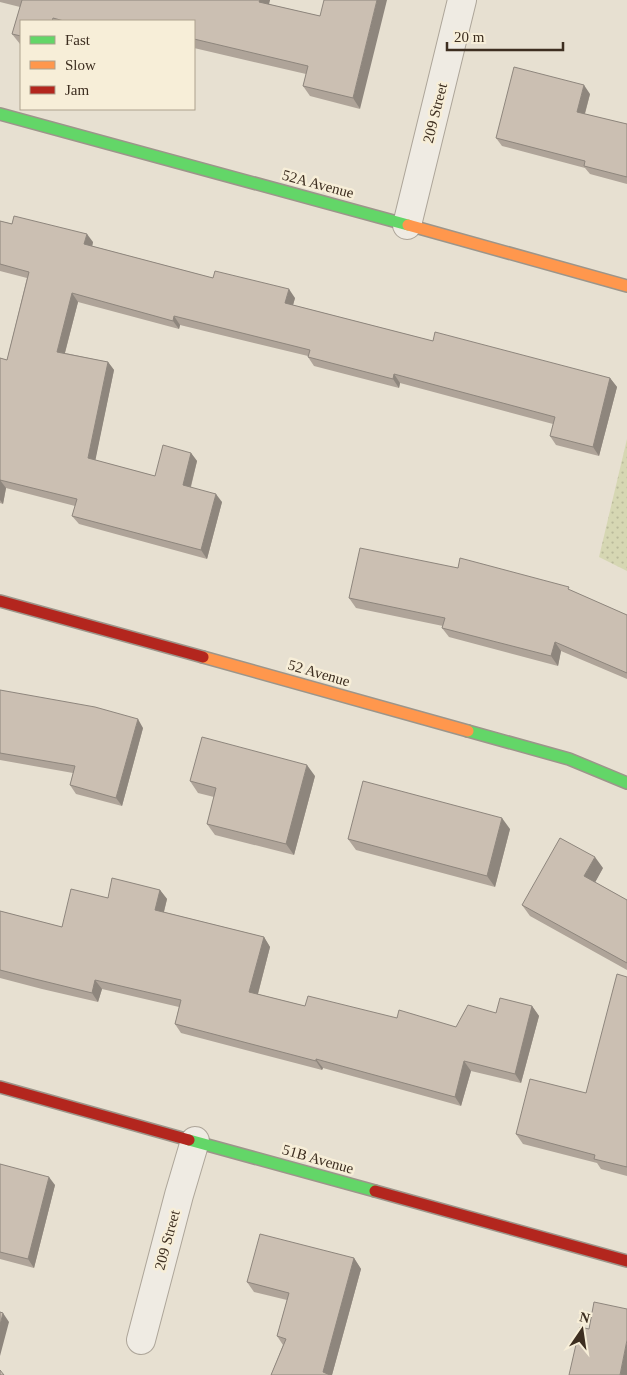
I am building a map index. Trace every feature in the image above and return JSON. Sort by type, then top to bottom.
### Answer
[{"type":"street","name":"209 Street","points":[[407,225],[462,0]]},
{"type":"street","name":"52A Avenue","points":[[0,114],[627,286]]},
{"type":"street","name":"52 Avenue","points":[[0,601],[570,759],[627,784]]},
{"type":"street","name":"51B Avenue","points":[[0,1087],[627,1260]]},
{"type":"street","name":"209 Street","points":[[141,1340],[195,1141]]},
{"type":"green space","points":[[627,439],[627,571],[599,557]]},
{"type":"building","points":[[22,0],[260,0],[259,2],[320,16],[324,0],[377,0],[353,98],[303,86],[308,66],[195,39],[195,20],[60,20],[53,18],[52,20],[20,20],[20,36],[12,34]]},
{"type":"building","points":[[514,67],[584,85],[577,112],[627,124],[627,177],[584,166],[585,161],[496,138]]},
{"type":"building","points":[[14,216],[87,234],[84,244],[213,278],[215,271],[289,289],[285,303],[433,341],[435,332],[610,378],[593,447],[550,436],[555,417],[394,374],[393,379],[308,357],[310,350],[174,316],[173,321],[72,293],[57,352],[108,362],[88,458],[155,476],[163,445],[191,453],[183,485],[216,494],[201,550],[72,516],[77,499],[0,480],[0,358],[7,360],[29,272],[0,264],[0,221],[12,224]]},
{"type":"building","points":[[360,548],[458,568],[460,558],[569,587],[568,589],[627,615],[627,673],[555,642],[551,656],[442,628],[445,618],[349,598]]},
{"type":"building","points":[[0,690],[95,707],[138,719],[116,798],[70,785],[75,766],[0,753]]},
{"type":"building","points":[[202,737],[307,765],[286,844],[207,824],[216,788],[190,781]]},
{"type":"building","points":[[363,781],[502,818],[487,876],[348,839]]},
{"type":"building","points":[[560,838],[595,857],[584,876],[627,900],[627,963],[522,905]]},
{"type":"building","points":[[112,878],[160,890],[155,910],[264,937],[249,992],[305,1006],[308,996],[397,1018],[399,1010],[456,1027],[468,1005],[496,1013],[500,998],[532,1006],[515,1074],[464,1061],[455,1097],[316,1059],[316,1061],[175,1024],[181,1000],[95,980],[92,993],[0,970],[0,911],[62,927],[71,889],[108,898]]},
{"type":"building","points":[[617,974],[627,977],[627,1167],[594,1159],[595,1155],[516,1134],[530,1079],[586,1093]]},
{"type":"building","points":[[0,1164],[49,1177],[28,1259],[0,1252]]},
{"type":"building","points":[[260,1234],[354,1258],[323,1372],[330,1375],[271,1375],[286,1339],[277,1336],[289,1293],[247,1282]]},
{"type":"building","points":[[594,1302],[627,1309],[627,1340],[620,1375],[569,1375],[580,1327],[589,1329]]},
{"type":"building","points":[[0,1312],[3,1313],[0,1325]]},
{"type":"traffic: fast","points":[[0,114],[408,225]]},
{"type":"traffic: fast","points":[[468,731],[569,759],[627,783]]},
{"type":"traffic: fast","points":[[189,1140],[375,1191]]},
{"type":"traffic: slow","points":[[408,225],[627,286]]},
{"type":"traffic: slow","points":[[203,657],[468,731]]},
{"type":"traffic: jam","points":[[0,601],[203,657]]},
{"type":"traffic: jam","points":[[0,1087],[189,1140]]},
{"type":"traffic: jam","points":[[375,1191],[627,1261]]}]
